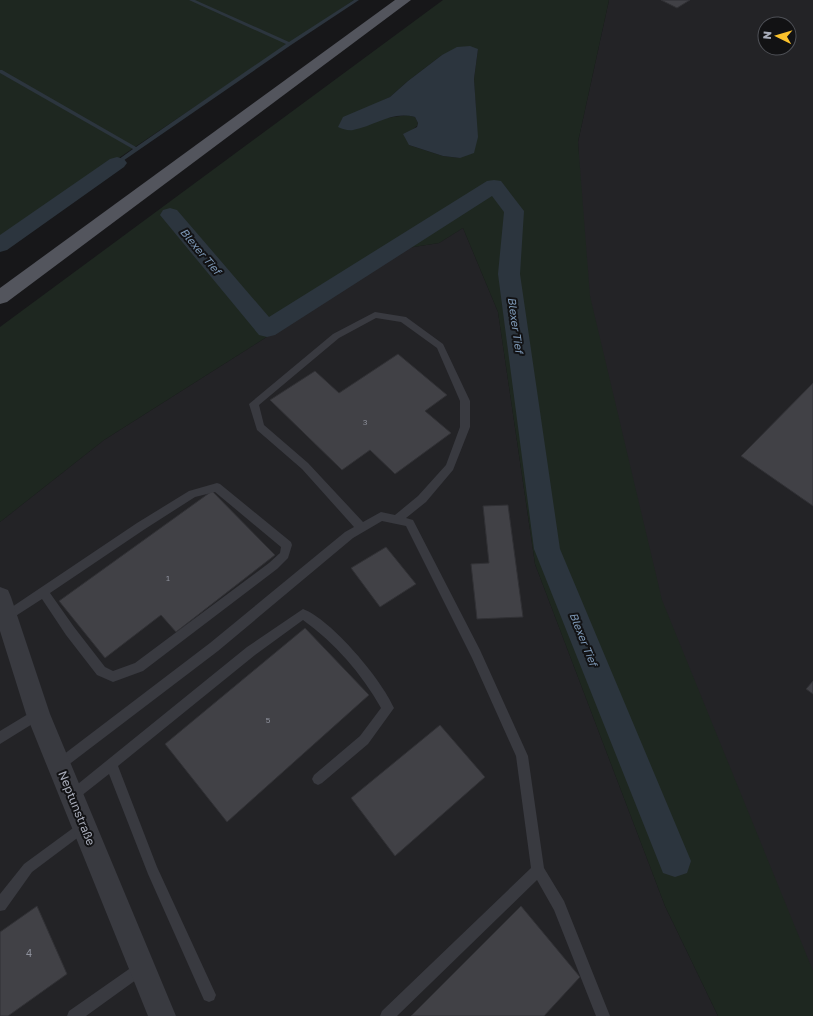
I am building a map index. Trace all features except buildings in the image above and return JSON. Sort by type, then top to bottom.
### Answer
[{"type":"main road","points":[[0,297],[404,0]]},
{"type":"street","name":"Neptunstraße","points":[[3,607],[38,714],[162,1016]]},
{"type":"lane","points":[[361,527],[305,466],[260,427],[254,404],[336,336],[375,315],[403,319],[440,346],[465,401],[464,426],[450,467],[422,499],[397,520]]},
{"type":"lane","points":[[3,607],[43,592],[192,494],[217,487],[287,545],[284,556],[273,566],[139,667],[113,676],[102,670],[70,630],[43,592]]},
{"type":"lane","points":[[59,765],[214,647],[349,535],[382,516],[409,523],[476,654],[522,756],[538,870],[559,906],[603,1016]]},
{"type":"lane","points":[[72,796],[251,651],[304,614],[323,626],[346,651],[376,686],[388,708],[364,740],[318,779]]},
{"type":"lane","points":[[0,738],[38,714]]},
{"type":"lane","points":[[111,764],[152,870],[209,995]]},
{"type":"lane","points":[[0,905],[28,868],[84,826]]},
{"type":"lane","points":[[387,1016],[538,870]]},
{"type":"lane","points":[[74,1016],[142,967]]},
{"type":"shaded area","points":[[0,0],[354,0],[129,151],[0,241]]},
{"type":"shaded area","points":[[443,0],[609,0],[578,142],[590,296],[662,600],[813,971],[813,1016],[718,1016],[665,906],[535,564],[498,312],[463,228],[439,243],[407,248],[104,440],[0,522],[0,327]],"holes":[[[478,49],[474,79],[476,113],[460,158],[443,156],[409,145],[412,130],[418,123],[415,117],[407,115],[386,118],[361,111],[390,97],[442,55]]]},
{"type":"shaded area","points":[[609,0],[813,0],[813,1016],[593,433],[578,142]]},
{"type":"shaded area","points":[[470,46],[478,49],[474,79],[478,137],[474,153],[460,158],[443,156],[409,145],[403,134],[417,127],[418,123],[415,117],[390,117],[361,128],[351,130],[338,127],[343,117],[390,97],[442,55],[457,47]]},
{"type":"shaded area","points":[[463,228],[498,312],[535,564],[665,906],[718,1016],[0,1016],[0,522],[104,440],[407,248],[439,243]]},
{"type":"waterway","points":[[191,0],[289,44]]},
{"type":"waterway","points":[[289,44],[357,0]]},
{"type":"waterway","points":[[117,163],[289,44]]},
{"type":"waterway","points":[[0,71],[136,149]]},
{"type":"waterway","name":"Blexer Tief","points":[[0,245],[117,163]]},
{"type":"waterway","name":"Blexer Tief","points":[[170,215],[267,329],[494,186],[514,211],[509,274],[547,549],[675,861]]}]
